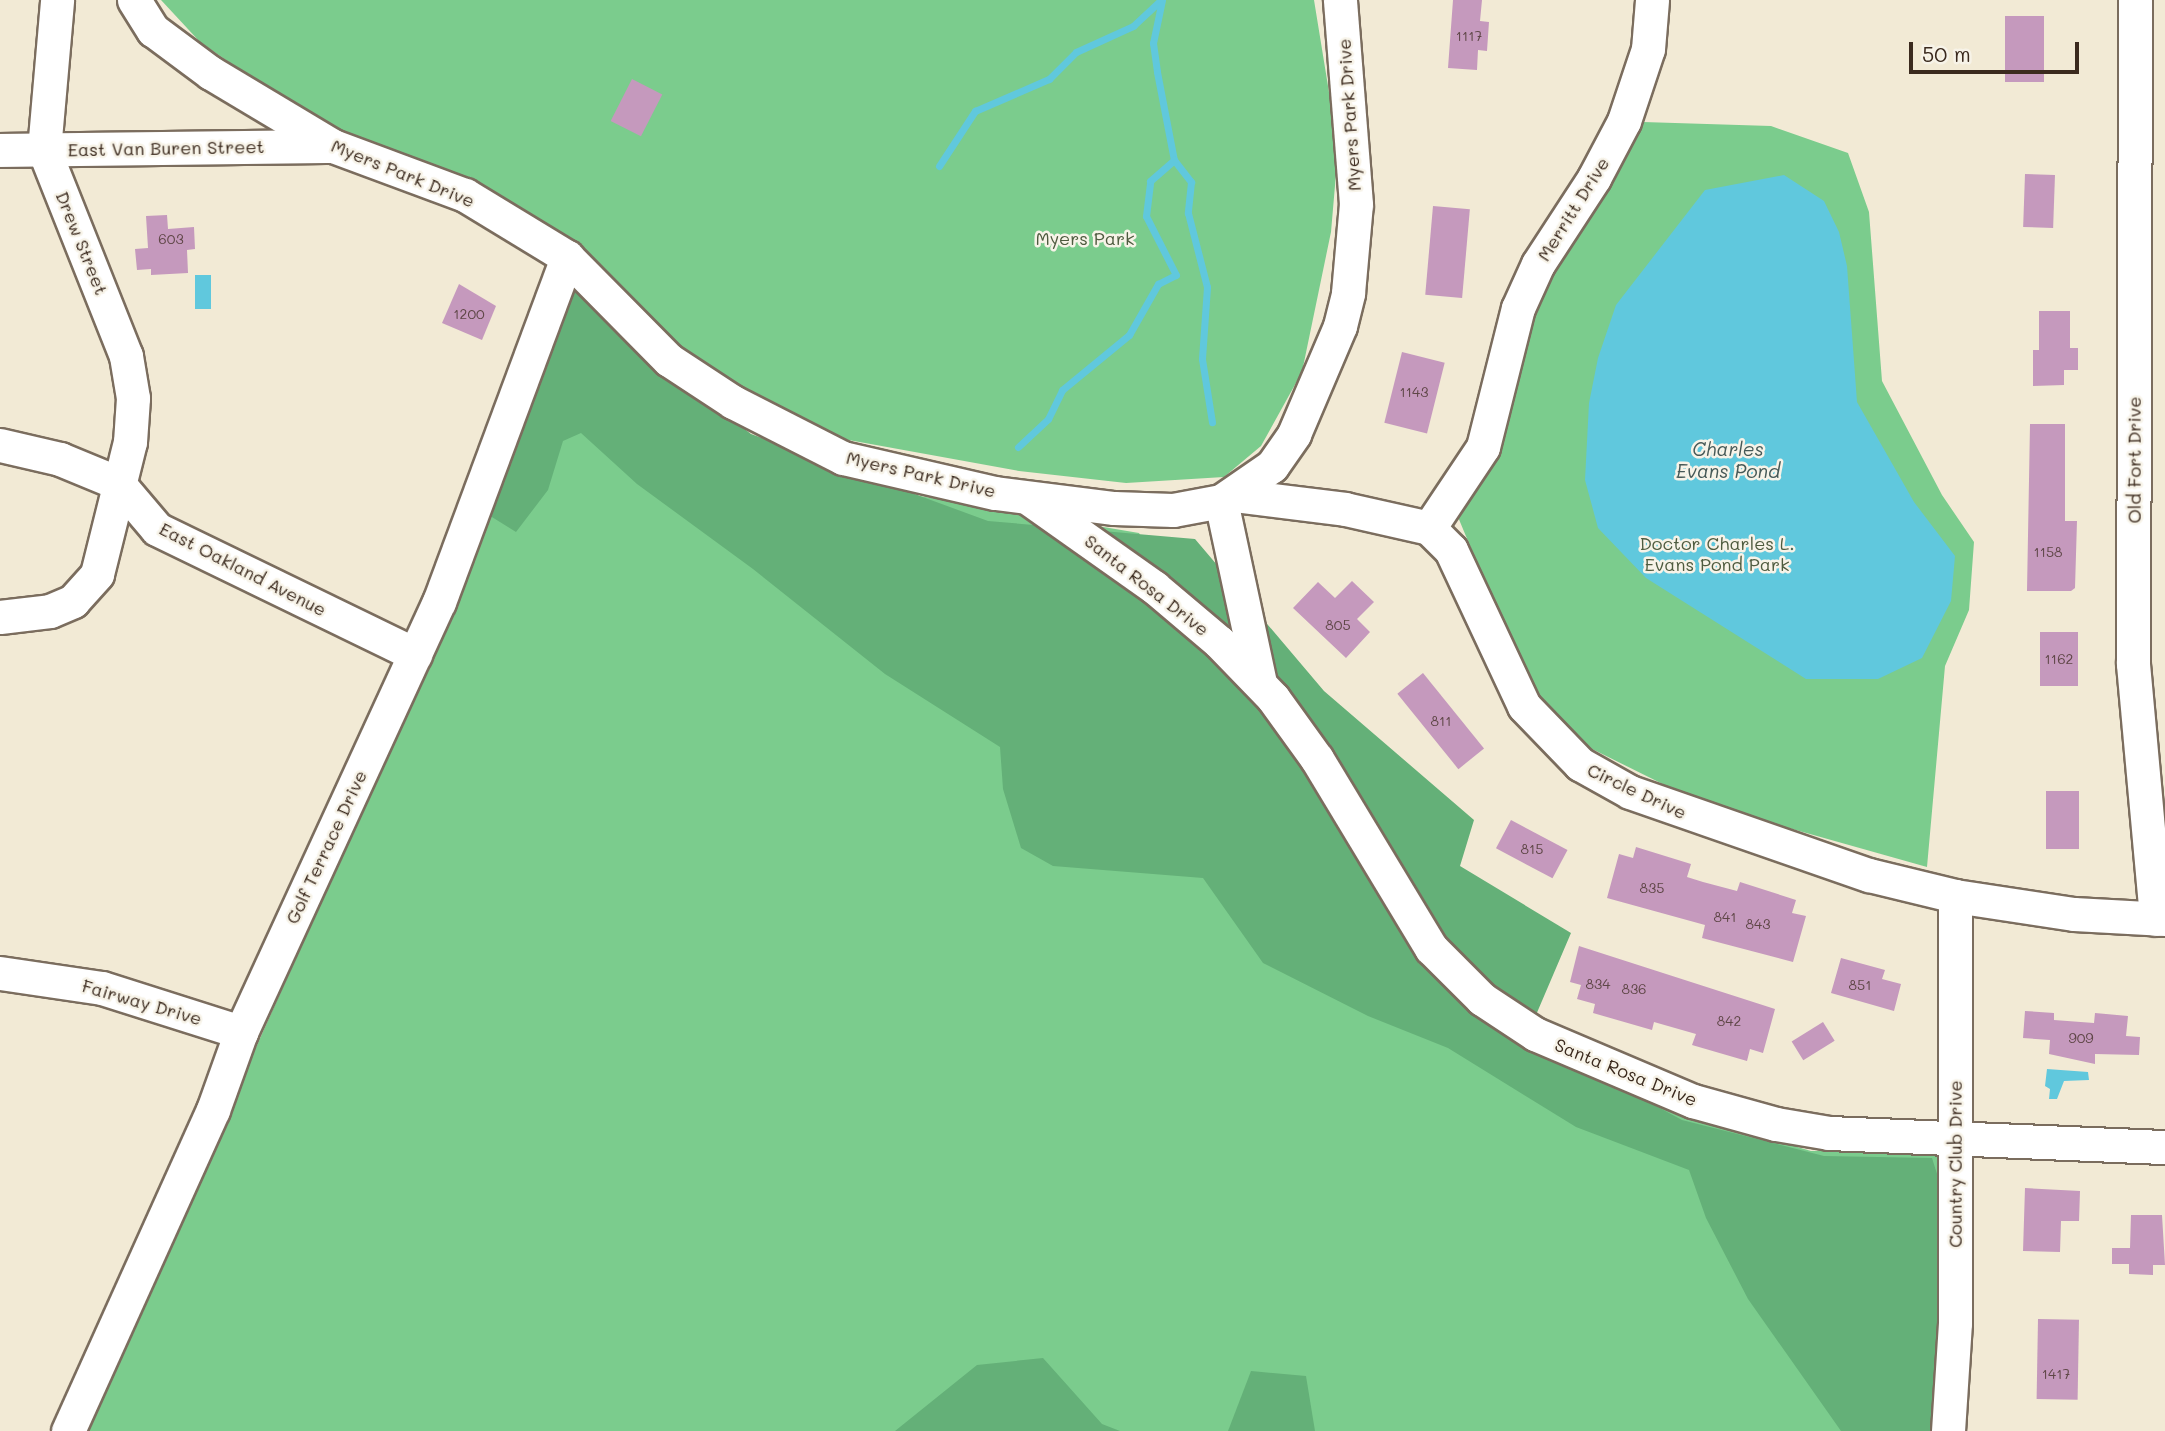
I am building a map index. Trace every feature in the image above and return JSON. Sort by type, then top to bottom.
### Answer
[{"type":"street","name":"Drew Street","points":[[57,0],[44,150],[126,356],[134,398],[130,442],[118,483]]},
{"type":"street","name":"Myers Park Drive","points":[[134,0],[153,30],[211,73],[333,146],[465,195],[567,257],[669,360],[733,402],[843,458],[1026,497],[1173,510],[1227,498],[1272,467],[1294,434],[1340,326],[1348,293],[1356,204],[1339,0]]},
{"type":"street","name":"Merritt Drive","points":[[1429,528],[1483,447],[1514,320],[1538,264],[1594,178],[1624,121],[1648,49],[1652,0]]},
{"type":"street","name":"Old Fort Drive","points":[[2135,0],[2133,664],[2161,919]]},
{"type":"street","name":"East Van Buren Street","points":[[0,150],[333,146]]},
{"type":"street","name":"Golf Terrace Drive","points":[[68,1431],[213,1110],[241,1032],[415,654],[567,257]]},
{"type":"street","points":[[0,445],[60,458],[118,483],[105,549],[97,575],[85,591],[50,611],[0,617]]},
{"type":"street","name":"East Oakland Avenue","points":[[118,483],[157,529],[415,654]]},
{"type":"street","name":"Santa Rosa Drive","points":[[1026,497],[1154,587],[1260,684],[1317,759],[1432,948],[1482,999],[1535,1034],[1693,1101],[1776,1124],[1829,1133],[2165,1147]]},
{"type":"street","points":[[1227,498],[1345,509],[1429,528]]},
{"type":"street","name":"Santa Rosa Drive","points":[[1227,498],[1260,684]]},
{"type":"street","name":"Circle Drive","points":[[1429,528],[1451,550],[1524,706],[1580,764],[1678,812],[1869,875],[1955,896],[2074,914],[2161,919]]},
{"type":"street","name":"Country Club Drive","points":[[1948,1431],[1955,1323],[1955,896]]},
{"type":"street","name":"Fairway Drive","points":[[0,972],[102,988],[241,1032]]},
{"type":"green space","name":"Myers Park","points":[[161,0],[1314,0],[1335,129],[1336,174],[1331,232],[1302,372],[1261,446],[1224,477],[1126,483],[1019,471],[832,437],[662,341],[590,270],[335,136],[200,42]]},
{"type":"green space","name":"Doctor Charles L. Evans Pond Park","points":[[1643,122],[1771,126],[1848,153],[1869,212],[1882,381],[1942,495],[1974,542],[1969,610],[1945,666],[1927,867],[1703,804],[1584,745],[1546,709],[1514,652],[1458,517],[1484,479],[1505,432],[1523,345],[1540,292]]},
{"type":"green space","points":[[568,280],[626,337],[751,434],[988,521],[1195,539],[1324,691],[1474,820],[1460,866],[1571,933],[1527,1036],[1682,1120],[1824,1156],[1932,1158],[1944,1196],[1942,1345],[1933,1431],[1841,1431],[1748,1299],[1706,1218],[1689,1170],[1576,1127],[1448,1048],[1368,1016],[1263,963],[1203,878],[1053,866],[1021,848],[1003,789],[1000,747],[885,674],[753,569],[637,484],[581,433],[563,441],[548,490],[516,532],[479,509]]},
{"type":"green space","points":[[565,292],[735,433],[920,496],[1139,533],[1234,706],[1513,1037],[1646,1102],[1811,1151],[1940,1148],[1932,1431],[84,1431],[409,706]]},
{"type":"green space","points":[[1043,1358],[1102,1424],[1120,1431],[895,1431],[977,1365]]},
{"type":"green space","points":[[1251,1371],[1306,1376],[1315,1431],[1228,1431]]},
{"type":"water","name":"Charles Evans Pond","points":[[1784,175],[1824,201],[1839,232],[1847,266],[1857,402],[1914,502],[1955,556],[1951,601],[1922,658],[1878,679],[1806,679],[1646,578],[1598,528],[1585,480],[1589,403],[1598,358],[1616,305],[1705,190]]},
{"type":"water","points":[[195,275],[211,275],[211,309],[195,309]]},
{"type":"water","points":[[2047,1069],[2088,1072],[2089,1080],[2064,1081],[2057,1099],[2049,1099],[2050,1089],[2045,1086]]},
{"type":"building","points":[[1453,0],[1482,0],[1480,21],[1489,22],[1487,51],[1478,50],[1477,70],[1448,68]]},
{"type":"building","points":[[2005,16],[2044,16],[2044,82],[2005,82]]},
{"type":"building","points":[[632,79],[662,94],[641,136],[611,121]]},
{"type":"building","points":[[2025,174],[2055,175],[2053,228],[2023,227]]},
{"type":"building","points":[[1433,206],[1470,209],[1462,298],[1425,295]]},
{"type":"building","points":[[167,215],[168,229],[194,227],[195,249],[187,250],[188,273],[151,275],[151,269],[137,270],[135,249],[148,248],[146,216]]},
{"type":"building","points":[[459,284],[496,306],[482,340],[442,323]]},
{"type":"building","points":[[2039,311],[2070,311],[2070,348],[2078,348],[2078,370],[2064,370],[2064,385],[2033,386],[2033,350],[2039,350]]},
{"type":"building","points":[[1402,352],[1445,363],[1427,433],[1384,423]]},
{"type":"building","points":[[2030,424],[2065,424],[2065,521],[2077,521],[2075,588],[2071,591],[2027,591]]},
{"type":"building","points":[[1352,581],[1374,602],[1357,619],[1370,632],[1346,658],[1293,608],[1318,582],[1335,598]]},
{"type":"building","points":[[2040,632],[2078,632],[2078,686],[2040,686]]},
{"type":"building","points":[[1423,673],[1484,748],[1458,769],[1397,694]]},
{"type":"building","points":[[2046,791],[2079,791],[2079,849],[2046,849]]},
{"type":"building","points":[[1511,820],[1568,850],[1552,878],[1496,848]]},
{"type":"building","points":[[1636,847],[1691,864],[1687,877],[1737,891],[1740,882],[1796,900],[1792,913],[1806,916],[1793,962],[1702,938],[1705,925],[1607,898],[1619,854],[1633,858]]},
{"type":"building","points":[[1579,946],[1775,1009],[1763,1053],[1750,1049],[1747,1061],[1692,1045],[1696,1034],[1654,1022],[1652,1030],[1593,1013],[1595,1004],[1577,999],[1581,985],[1570,982]]},
{"type":"building","points":[[1841,958],[1885,970],[1882,979],[1901,984],[1894,1011],[1831,993]]},
{"type":"building","points":[[2025,1011],[2054,1013],[2054,1020],[2094,1023],[2095,1013],[2128,1016],[2126,1036],[2140,1037],[2139,1055],[2095,1054],[2095,1064],[2049,1054],[2050,1040],[2023,1038]]},
{"type":"building","points":[[1823,1022],[1835,1041],[1803,1060],[1792,1042]]},
{"type":"building","points":[[2025,1188],[2080,1191],[2079,1221],[2061,1221],[2060,1252],[2023,1251]]},
{"type":"building","points":[[2131,1215],[2162,1215],[2165,1265],[2153,1265],[2153,1275],[2129,1274],[2129,1264],[2112,1264],[2112,1248],[2130,1248]]},
{"type":"building","points":[[2038,1319],[2079,1320],[2078,1400],[2037,1399]]},
{"type":"waterway","points":[[939,166],[975,111],[1049,79],[1076,52],[1133,26],[1161,0]]},
{"type":"waterway","points":[[1162,0],[1153,43],[1174,160],[1191,182],[1188,213],[1207,287],[1202,359],[1212,422]]},
{"type":"waterway","points":[[1018,447],[1048,419],[1062,390],[1129,335],[1158,284],[1176,275],[1146,216],[1150,181],[1174,160]]}]
